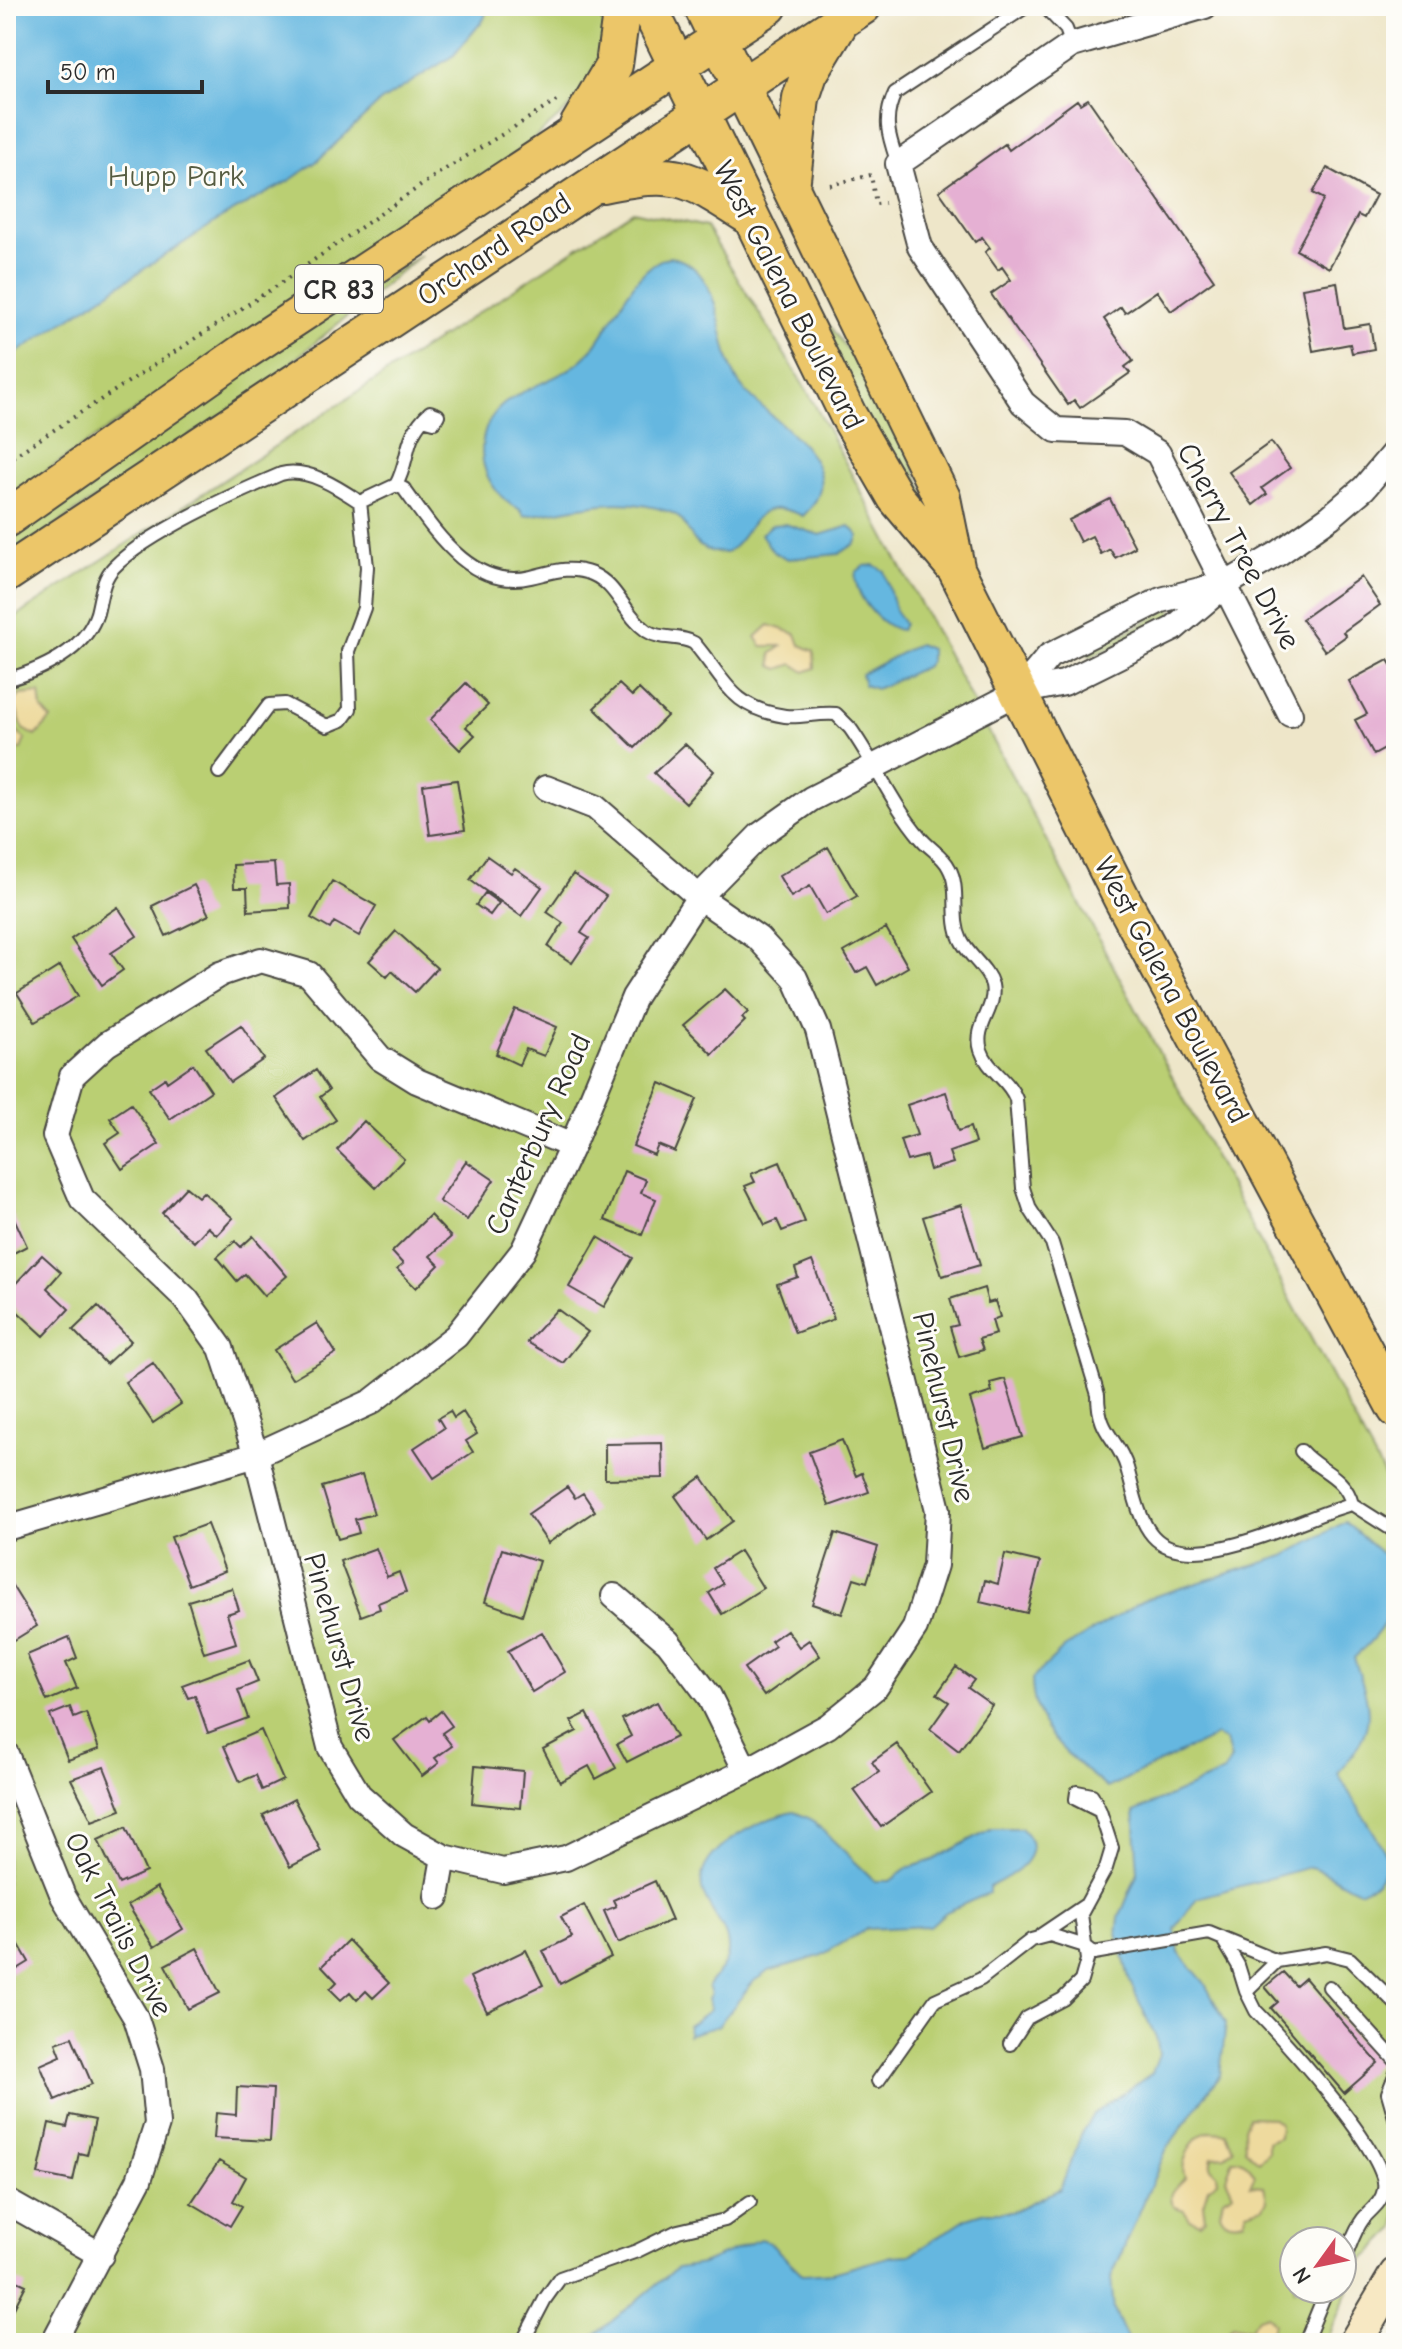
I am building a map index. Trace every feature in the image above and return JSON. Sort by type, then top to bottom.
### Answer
[{"type":"main road","points":[[571,136],[614,65],[622,6]]},
{"type":"main road","name":"West Galena Boulevard","points":[[648,6],[698,114],[848,415],[889,487],[956,569],[1122,899],[1396,1409]]},
{"type":"main road","name":"West Galena Boulevard","points":[[702,6],[942,498],[956,569]]},
{"type":"main road","name":"Orchard Road","points":[[6,519],[245,351],[769,6]]},
{"type":"main road","points":[[791,190],[801,98],[809,74],[852,13]]},
{"type":"main road","name":"Orchard Road","points":[[6,574],[852,13]]},
{"type":"main road","points":[[588,187],[667,176],[689,180],[748,215]]},
{"type":"street","points":[[898,164],[1072,45],[1205,6]]},
{"type":"street","name":"Cherry Tree Drive","points":[[898,164],[920,247],[1023,403],[1056,430],[1125,433],[1158,453],[1290,714]]},
{"type":"street","name":"Canterbury Road","points":[[6,1528],[256,1455],[371,1402],[456,1336],[523,1251],[572,1146],[634,997],[699,897],[760,835],[811,799],[1019,692],[1064,683],[1173,629],[1226,584],[1279,553],[1330,517],[1364,488],[1396,450]]},
{"type":"street","name":"Pinehurst Drive","points":[[546,788],[595,807],[699,897],[758,938],[795,978],[818,1030],[938,1510],[935,1565],[915,1628],[876,1687],[828,1726],[746,1771],[566,1858],[503,1871],[444,1857],[404,1835],[359,1795],[330,1747],[256,1455],[221,1348],[186,1299],[82,1199],[55,1136],[72,1076],[107,1044],[220,974],[261,960],[309,974],[380,1058],[417,1081],[572,1146]]},
{"type":"street","points":[[614,1596],[668,1642],[709,1696],[746,1771]]},
{"type":"street","name":"Oak Trails Drive","points":[[6,1754],[63,1896],[136,2018],[152,2069],[157,2124],[139,2180],[53,2343]]},
{"type":"street","points":[[437,1897],[444,1857]]},
{"type":"street","points":[[6,2201],[101,2255]]},
{"type":"street","points":[[1355,2343],[1396,2274]]},
{"type":"lane","points":[[898,164],[886,128],[888,107],[895,93],[1027,6]]},
{"type":"lane","points":[[1044,6],[1066,29],[1072,45]]},
{"type":"lane","points":[[360,502],[396,485],[402,474],[410,437],[423,419]]},
{"type":"lane","points":[[6,680],[40,669],[86,637],[96,616],[105,581],[129,554],[257,485],[281,474],[301,473],[360,502]]},
{"type":"lane","points":[[396,485],[404,489],[459,555],[479,573],[507,581],[565,569],[593,574],[613,589],[647,631],[694,643],[719,681],[741,702],[787,716],[836,714],[875,766],[920,838],[944,861],[953,877],[958,931],[968,951],[986,972],[992,990],[979,1032],[981,1050],[990,1068],[1009,1086],[1016,1099],[1026,1200],[1052,1243],[1098,1395],[1099,1419],[1124,1459],[1151,1534],[1171,1548],[1200,1550],[1274,1534],[1330,1509],[1352,1504]]},
{"type":"lane","points":[[219,772],[269,705],[285,704],[327,726],[347,715],[350,709],[348,651],[365,595],[367,548],[360,502]]},
{"type":"lane","points":[[1301,1451],[1310,1461],[1337,1478],[1352,1504],[1396,1532]]},
{"type":"lane","points":[[1010,2044],[1027,2018],[1063,1999],[1081,1981],[1087,1960],[1081,1914],[1102,1875],[1112,1848],[1100,1811]]},
{"type":"lane","points":[[878,2081],[935,2000],[981,1979],[1031,1940],[1084,1906]]},
{"type":"lane","points":[[1031,1940],[1050,1935],[1085,1946],[1088,1951],[1103,1952],[1209,1933],[1277,1961]]},
{"type":"lane","points":[[1222,1938],[1238,1965],[1256,2011],[1351,2119],[1383,2172],[1385,2187],[1380,2201],[1363,2219],[1358,2230]]},
{"type":"lane","points":[[1246,1991],[1277,1961],[1316,1953],[1350,1959],[1396,2004]]},
{"type":"lane","points":[[1329,1987],[1396,2061]]},
{"type":"lane","points":[[1396,2073],[1388,2093],[1396,2121]]},
{"type":"lane","points":[[522,2343],[560,2278],[637,2251],[678,2231],[725,2220],[750,2202]]},
{"type":"lane","points":[[1305,2343],[1320,2305]]},
{"type":"path","points":[[6,461],[278,285],[427,181],[568,93]]},
{"type":"path","points":[[830,185],[871,175],[876,204],[887,203]]},
{"type":"green space","name":"Hupp Park","points":[[6,6],[604,6],[608,30],[606,51],[598,71],[585,90],[553,123],[518,152],[6,498]]},
{"type":"green space","points":[[633,211],[706,227],[809,394],[1396,1498],[1396,2228],[1358,2266],[1358,2225],[1278,2225],[1278,2305],[1342,2305],[1326,2343],[6,2343],[6,623]]},
{"type":"green space","points":[[421,255],[253,394],[6,558],[6,534],[237,372]]},
{"type":"green space","points":[[807,296],[889,405],[934,517],[863,420]]},
{"type":"green space","points":[[1171,608],[1173,615],[1168,620],[1091,657],[1087,653]]},
{"type":"sand","points":[[769,625],[796,634],[800,645],[814,651],[815,668],[805,672],[793,664],[779,669],[772,666],[771,654],[782,646],[762,646],[756,637]]},
{"type":"sand","points":[[40,693],[42,709],[51,719],[36,736],[23,729],[14,703],[20,695]]},
{"type":"sand","points":[[6,710],[11,715],[11,727],[25,739],[21,749],[6,749]]},
{"type":"sand","points":[[1249,2117],[1273,2118],[1280,2124],[1279,2137],[1268,2142],[1268,2152],[1259,2161],[1245,2149],[1244,2127]]},
{"type":"sand","points":[[1208,2132],[1226,2133],[1233,2148],[1225,2156],[1212,2157],[1210,2167],[1217,2174],[1218,2181],[1208,2188],[1203,2204],[1205,2218],[1200,2223],[1175,2207],[1171,2198],[1185,2178],[1184,2165],[1188,2151],[1197,2139]]},
{"type":"sand","points":[[1233,2159],[1251,2169],[1255,2175],[1250,2185],[1264,2186],[1267,2200],[1263,2207],[1247,2212],[1244,2221],[1237,2222],[1230,2222],[1220,2212],[1223,2199],[1233,2193],[1226,2178]]},
{"type":"sand","points":[[1267,2315],[1274,2323],[1268,2337],[1254,2343],[1230,2343],[1227,2333],[1232,2325],[1250,2329],[1258,2318]]},
{"type":"water","points":[[6,6],[488,6],[484,19],[454,55],[380,102],[316,162],[289,181],[223,217],[6,360]]},
{"type":"water","points":[[670,257],[688,263],[700,275],[716,308],[737,380],[799,441],[813,458],[820,477],[818,496],[803,516],[786,510],[764,512],[726,553],[703,548],[678,516],[650,506],[614,503],[524,516],[494,488],[484,465],[483,440],[498,410],[510,399],[556,377],[584,358],[644,272]]},
{"type":"water","points":[[785,524],[820,535],[850,526],[859,536],[856,543],[839,554],[788,559],[773,552],[761,534],[772,525]]},
{"type":"water","points":[[874,565],[884,571],[895,610],[904,624],[901,630],[877,617],[858,590],[856,572],[864,566]]},
{"type":"water","points":[[918,644],[930,649],[930,661],[925,667],[876,689],[864,685],[861,674]]},
{"type":"water","points":[[1345,1522],[1389,1560],[1391,1593],[1388,1615],[1383,1625],[1354,1658],[1365,1693],[1368,1719],[1360,1743],[1338,1773],[1389,1864],[1376,1883],[1359,1891],[1310,1867],[1197,1898],[1175,1929],[1179,1953],[1204,1982],[1226,2023],[1220,2075],[1167,2148],[1111,2278],[1114,2310],[1129,2343],[585,2343],[677,2268],[702,2264],[760,2239],[769,2242],[803,2275],[832,2273],[892,2256],[910,2255],[967,2218],[986,2212],[1011,2212],[1060,2189],[1083,2130],[1094,2114],[1152,2073],[1159,2055],[1157,2040],[1130,1982],[1117,1933],[1119,1918],[1138,1872],[1134,1812],[1224,1772],[1231,1759],[1226,1741],[1216,1736],[1107,1788],[1067,1754],[1046,1729],[1034,1698],[1032,1679],[1064,1648],[1146,1599],[1284,1556]]},
{"type":"water","points":[[794,1812],[811,1819],[875,1881],[890,1881],[908,1868],[933,1860],[992,1828],[1021,1828],[1032,1847],[1024,1864],[989,1887],[989,1893],[946,1912],[930,1926],[867,1929],[820,1956],[769,1971],[754,1981],[718,2026],[688,2035],[688,2026],[710,2010],[708,1986],[727,1956],[725,1934],[702,1889],[702,1875],[719,1849],[733,1838],[765,1821]]},
{"type":"building","points":[[1088,99],[1214,280],[1171,311],[1157,291],[1125,313],[1121,307],[1104,319],[1133,361],[1125,367],[1130,373],[1080,408],[1074,400],[1068,405],[991,294],[1011,280],[1002,267],[998,270],[985,252],[990,248],[982,237],[975,242],[939,191],[1005,144],[1009,150],[1077,100],[1080,104]]},
{"type":"building","points":[[1327,168],[1376,195],[1364,218],[1358,215],[1329,268],[1296,250],[1324,199],[1313,193]]},
{"type":"building","points":[[1337,282],[1344,328],[1370,324],[1374,349],[1352,353],[1350,344],[1313,351],[1302,288]]},
{"type":"building","points":[[1271,442],[1290,468],[1262,488],[1267,494],[1253,505],[1229,472]]},
{"type":"building","points":[[1110,499],[1135,547],[1115,558],[1110,549],[1101,554],[1092,536],[1080,542],[1069,520]]},
{"type":"building","points":[[1361,577],[1380,605],[1343,632],[1346,636],[1325,651],[1302,619]]},
{"type":"building","points":[[1388,660],[1393,668],[1396,667],[1396,743],[1374,755],[1355,720],[1367,714],[1349,681]]},
{"type":"building","points":[[466,683],[488,705],[466,727],[475,735],[460,750],[430,720]]},
{"type":"building","points":[[619,684],[632,696],[639,689],[667,716],[635,748],[594,708]]},
{"type":"building","points":[[685,744],[714,771],[686,803],[654,773]]},
{"type":"building","points":[[457,780],[465,830],[430,835],[423,785]]},
{"type":"building","points":[[828,847],[857,896],[826,914],[810,886],[791,897],[779,876]]},
{"type":"building","points":[[487,856],[511,873],[515,868],[542,887],[521,916],[470,880]]},
{"type":"building","points":[[274,863],[276,885],[289,884],[290,908],[248,911],[247,888],[234,888],[233,865]]},
{"type":"building","points":[[573,874],[606,896],[581,933],[589,938],[572,963],[548,947],[563,923],[547,912]]},
{"type":"building","points":[[332,881],[376,906],[359,936],[334,922],[330,929],[311,918]]},
{"type":"building","points":[[194,885],[209,915],[166,936],[152,906]]},
{"type":"building","points":[[485,893],[499,903],[490,915],[476,905]]},
{"type":"building","points":[[118,907],[137,936],[111,953],[123,970],[102,985],[71,939]]},
{"type":"building","points":[[886,928],[908,967],[877,985],[867,967],[856,973],[844,952]]},
{"type":"building","points":[[396,931],[437,968],[415,992],[392,971],[387,977],[369,961]]},
{"type":"building","points":[[60,966],[78,996],[35,1022],[17,993]]},
{"type":"building","points":[[725,989],[748,1012],[742,1018],[745,1021],[712,1054],[683,1025]]},
{"type":"building","points":[[515,1009],[557,1027],[544,1056],[526,1049],[519,1065],[496,1054]]},
{"type":"building","points":[[241,1025],[264,1059],[230,1082],[206,1048]]},
{"type":"building","points":[[193,1064],[211,1091],[170,1119],[149,1089],[165,1078],[167,1082]]},
{"type":"building","points":[[316,1070],[329,1090],[320,1097],[336,1120],[305,1141],[276,1098]]},
{"type":"building","points":[[660,1083],[697,1099],[675,1152],[658,1145],[654,1155],[633,1146]]},
{"type":"building","points":[[946,1092],[958,1131],[970,1127],[975,1143],[949,1152],[953,1163],[930,1170],[926,1156],[907,1161],[900,1140],[917,1135],[907,1105]]},
{"type":"building","points":[[131,1104],[159,1144],[122,1169],[105,1143],[120,1133],[110,1118]]},
{"type":"building","points":[[364,1121],[404,1159],[376,1188],[337,1150]]},
{"type":"building","points":[[466,1161],[494,1180],[467,1220],[439,1201]]},
{"type":"building","points":[[780,1162],[805,1222],[782,1231],[777,1220],[765,1225],[745,1186],[755,1182],[751,1174]]},
{"type":"building","points":[[624,1171],[646,1180],[641,1193],[656,1199],[642,1235],[605,1220]]},
{"type":"building","points":[[186,1187],[198,1197],[203,1192],[233,1218],[217,1235],[208,1227],[194,1242],[162,1213]]},
{"type":"building","points":[[6,1201],[27,1246],[6,1257]]},
{"type":"building","points":[[961,1205],[980,1265],[942,1276],[923,1217]]},
{"type":"building","points":[[430,1215],[451,1237],[430,1256],[439,1265],[416,1288],[397,1269],[403,1264],[392,1252]]},
{"type":"building","points":[[253,1236],[287,1276],[264,1296],[245,1274],[237,1281],[217,1257],[235,1241],[241,1247]]},
{"type":"building","points":[[598,1237],[633,1258],[604,1307],[569,1287]]},
{"type":"building","points":[[42,1255],[61,1272],[47,1288],[69,1309],[44,1336],[6,1301],[6,1294]]},
{"type":"building","points":[[812,1261],[834,1319],[795,1333],[777,1284],[798,1277],[795,1268]]},
{"type":"building","points":[[984,1288],[988,1303],[995,1301],[1000,1317],[992,1320],[996,1334],[979,1339],[983,1350],[959,1357],[950,1327],[958,1325],[950,1299]]},
{"type":"building","points":[[98,1306],[131,1341],[106,1364],[73,1330]]},
{"type":"building","points":[[557,1309],[588,1332],[563,1363],[527,1342]]},
{"type":"building","points":[[317,1323],[336,1353],[292,1379],[274,1350]]},
{"type":"building","points":[[153,1363],[181,1404],[153,1423],[125,1382]]},
{"type":"building","points":[[1005,1379],[1023,1437],[985,1448],[970,1399],[992,1392],[990,1383]]},
{"type":"building","points":[[450,1411],[454,1418],[463,1412],[477,1434],[466,1441],[473,1452],[434,1478],[414,1448],[444,1428],[438,1418]]},
{"type":"building","points":[[842,1440],[856,1476],[862,1473],[869,1492],[829,1506],[809,1452]]},
{"type":"building","points":[[662,1443],[663,1478],[605,1479],[605,1444]]},
{"type":"building","points":[[362,1475],[374,1514],[355,1519],[359,1533],[338,1539],[322,1487]]},
{"type":"building","points":[[702,1477],[733,1521],[706,1540],[675,1496]]},
{"type":"building","points":[[567,1487],[575,1498],[583,1493],[595,1511],[548,1543],[528,1514]]},
{"type":"building","points":[[207,1524],[225,1571],[189,1585],[171,1537]]},
{"type":"building","points":[[835,1533],[878,1547],[867,1582],[854,1578],[842,1614],[812,1604]]},
{"type":"building","points":[[376,1548],[387,1577],[399,1572],[406,1592],[378,1603],[380,1609],[361,1616],[340,1561]]},
{"type":"building","points":[[502,1549],[539,1561],[522,1615],[485,1602]]},
{"type":"building","points":[[740,1551],[763,1588],[722,1614],[709,1593],[723,1584],[713,1568]]},
{"type":"building","points":[[1005,1554],[1040,1562],[1027,1613],[980,1602],[985,1580],[998,1584]]},
{"type":"building","points":[[11,1584],[37,1626],[8,1644],[6,1587]]},
{"type":"building","points":[[232,1588],[239,1610],[227,1614],[236,1643],[204,1653],[188,1601]]},
{"type":"building","points":[[787,1630],[799,1647],[809,1640],[820,1656],[764,1696],[744,1668],[775,1646],[771,1641]]},
{"type":"building","points":[[542,1632],[565,1672],[532,1692],[508,1651]]},
{"type":"building","points":[[69,1637],[77,1658],[66,1663],[77,1688],[47,1701],[27,1655]]},
{"type":"building","points":[[249,1660],[258,1682],[238,1690],[248,1718],[208,1733],[195,1696],[188,1698],[182,1685]]},
{"type":"building","points":[[956,1667],[974,1680],[968,1688],[992,1705],[959,1751],[930,1729],[949,1702],[937,1694]]},
{"type":"building","points":[[657,1702],[676,1737],[627,1762],[617,1744],[631,1736],[622,1719]]},
{"type":"building","points":[[70,1707],[74,1718],[86,1713],[99,1749],[68,1760],[50,1715]]},
{"type":"building","points":[[441,1711],[452,1726],[442,1733],[452,1746],[435,1758],[439,1763],[422,1776],[394,1740],[427,1716],[430,1720]]},
{"type":"building","points":[[587,1713],[616,1768],[596,1779],[589,1766],[560,1782],[543,1749],[577,1731],[571,1721]]},
{"type":"building","points":[[261,1730],[283,1780],[262,1790],[256,1775],[240,1782],[224,1746]]},
{"type":"building","points":[[897,1744],[931,1792],[881,1827],[854,1790],[879,1772],[872,1762]]},
{"type":"building","points":[[475,1766],[523,1771],[520,1808],[472,1803]]},
{"type":"building","points":[[104,1767],[121,1810],[92,1821],[71,1779]]},
{"type":"building","points":[[294,1799],[321,1851],[290,1867],[263,1815]]},
{"type":"building","points":[[126,1827],[146,1872],[119,1884],[98,1840]]},
{"type":"building","points":[[655,1881],[672,1920],[618,1943],[604,1911],[616,1906],[613,1900]]},
{"type":"building","points":[[157,1887],[183,1929],[154,1947],[128,1905]]},
{"type":"building","points":[[584,1905],[611,1957],[560,1984],[543,1951],[572,1937],[561,1917]]},
{"type":"building","points":[[348,1940],[389,1983],[373,1998],[366,1991],[357,2000],[350,1992],[341,2000],[330,1989],[337,1982],[322,1966]]},
{"type":"building","points":[[18,1943],[29,1962],[6,1976],[6,1950]]},
{"type":"building","points":[[197,1948],[220,1993],[188,2009],[165,1965]]},
{"type":"building","points":[[526,1950],[543,1985],[487,2012],[470,1977]]},
{"type":"building","points":[[1283,1972],[1296,1986],[1305,1978],[1378,2063],[1344,2093],[1271,2008],[1278,2002],[1265,1987]]},
{"type":"building","points":[[72,2037],[92,2084],[55,2100],[40,2065],[61,2056],[56,2043]]},
{"type":"building","points":[[237,2087],[273,2089],[270,2141],[214,2138],[216,2113],[236,2115]]},
{"type":"building","points":[[70,2115],[95,2120],[87,2155],[79,2153],[73,2181],[38,2174],[49,2123],[67,2127]]},
{"type":"building","points":[[219,2161],[246,2177],[233,2201],[242,2206],[230,2226],[191,2203]]},
{"type":"building","points":[[6,2276],[26,2285],[6,2324]]}]
